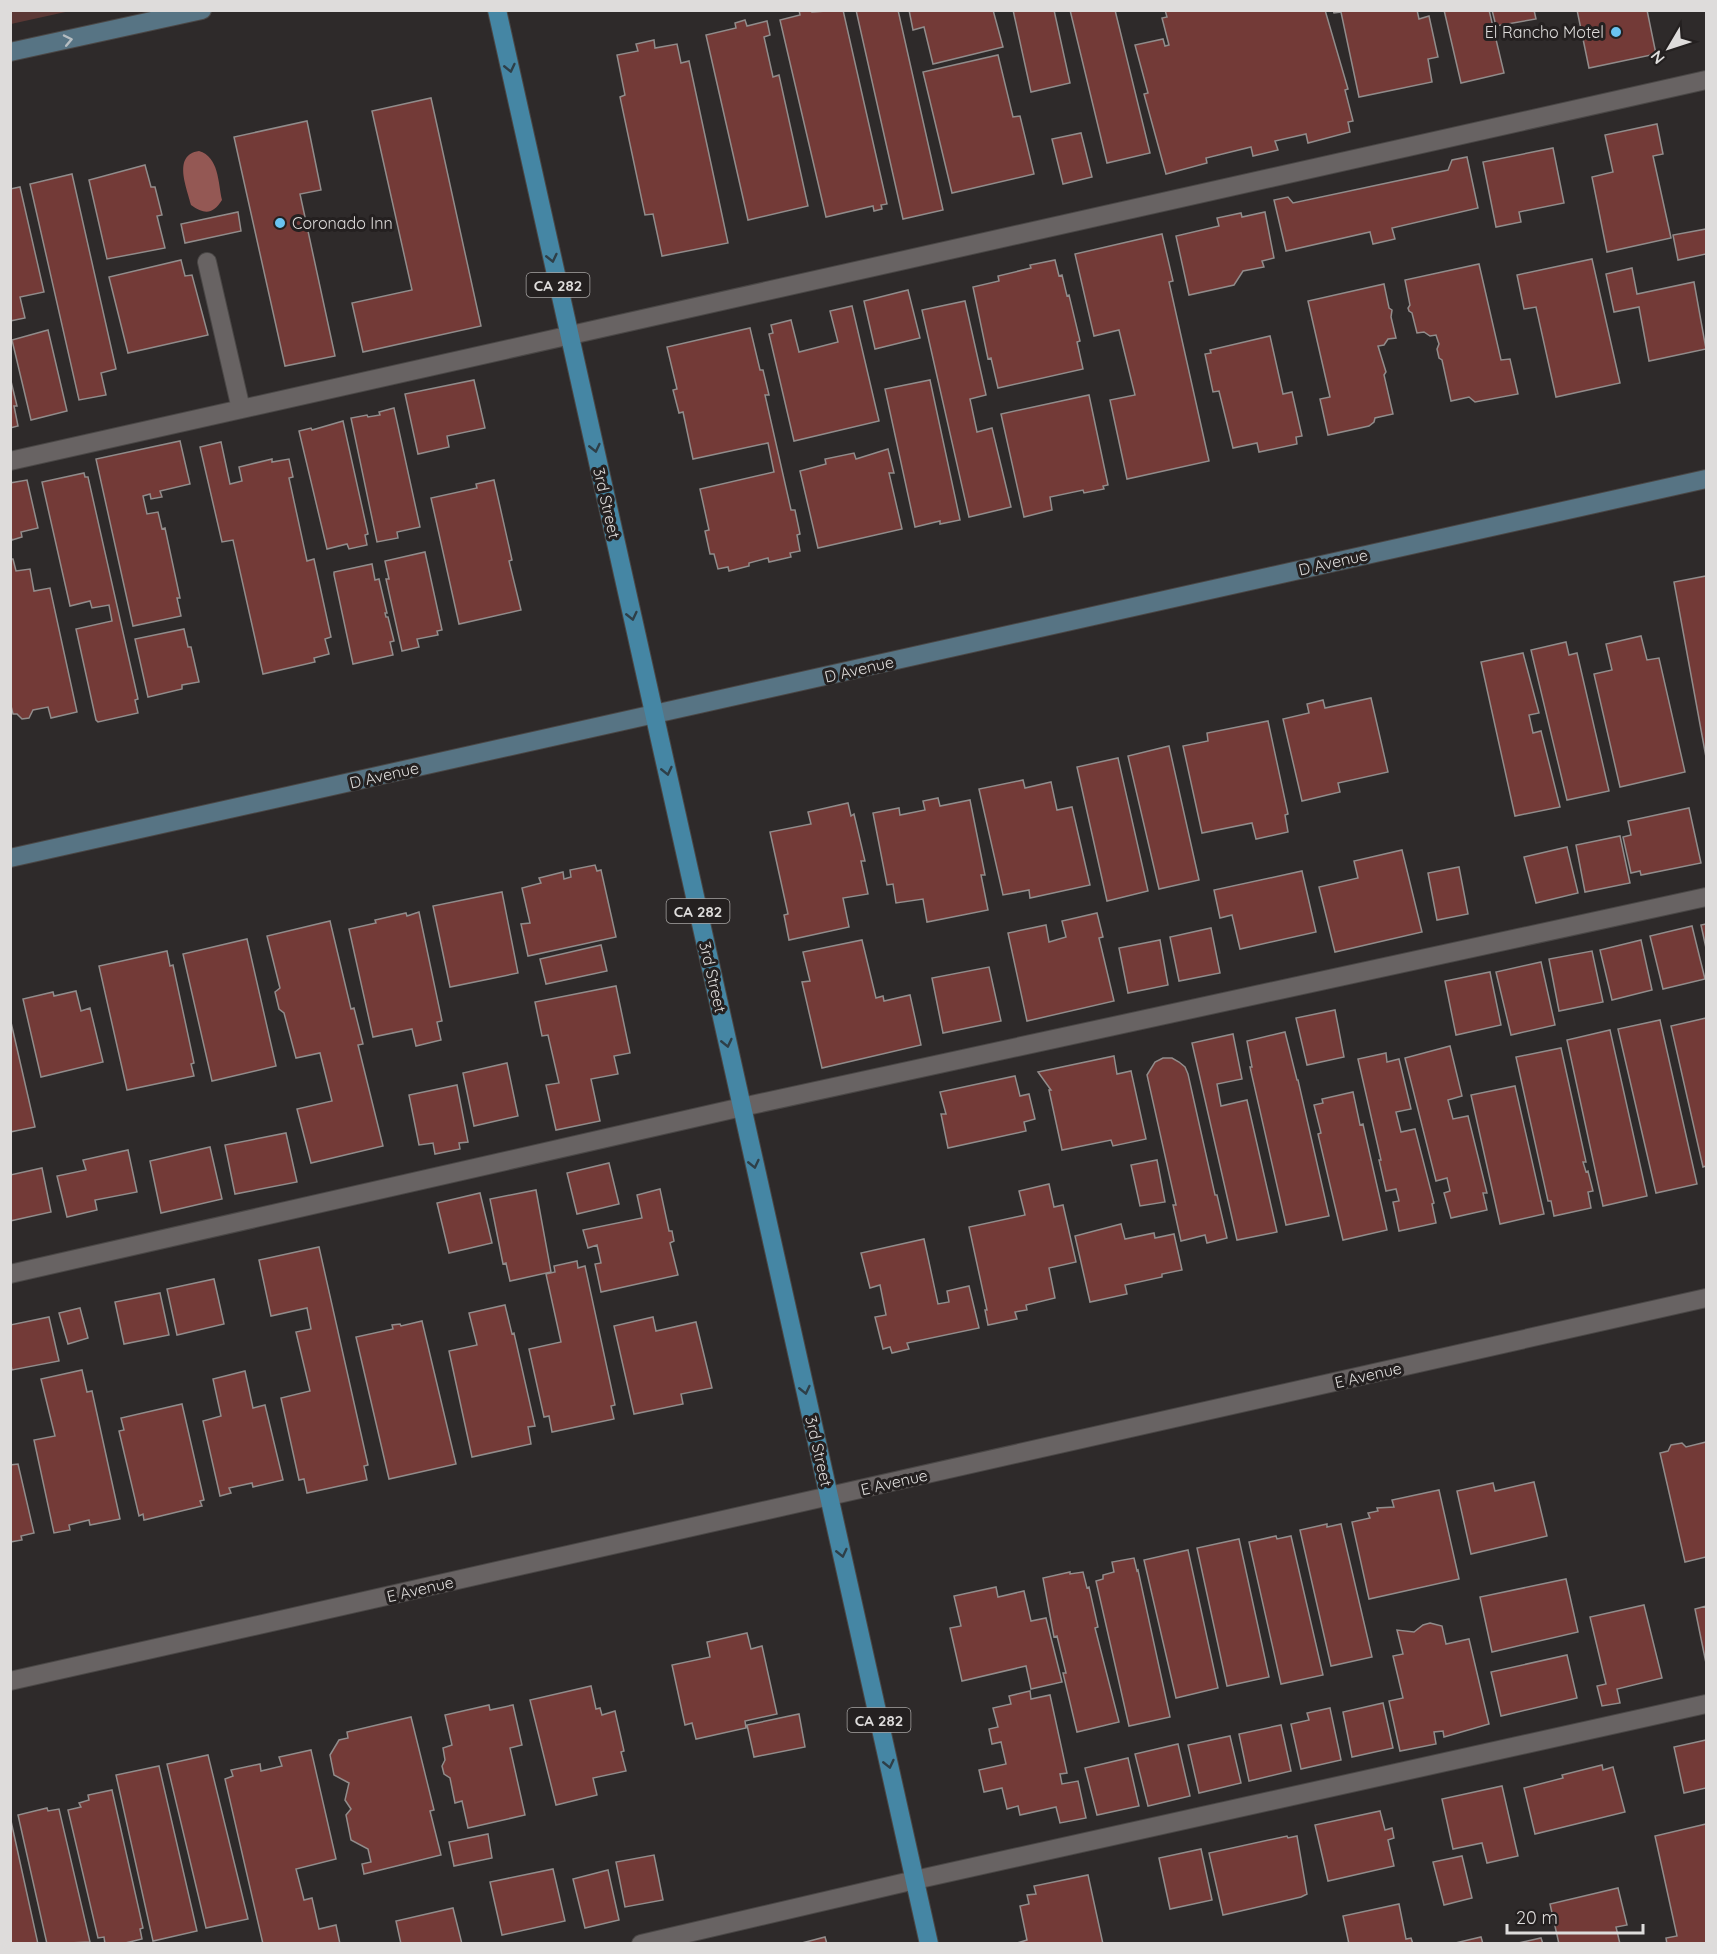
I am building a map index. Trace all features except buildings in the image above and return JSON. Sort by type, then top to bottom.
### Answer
[{"type":"main road","name":"3rd Street","points":[[497,10],[929,1944]]},
{"type":"street","points":[[10,52],[202,10]]},
{"type":"street","points":[[10,460],[1707,80]]},
{"type":"street","points":[[207,262],[241,409]]},
{"type":"street","name":"D Avenue","points":[[10,858],[1707,479]]},
{"type":"street","points":[[10,1274],[742,1107],[1707,897]]},
{"type":"street","name":"E Avenue","points":[[10,1681],[1707,1298]]},
{"type":"street","points":[[641,1944],[915,1880],[1707,1704]]},
{"type":"shaded area","points":[[11,10],[70,10],[70,11],[11,24]]},
{"type":"shaded area","points":[[199,151],[206,154],[214,164],[222,200],[208,212],[191,205],[183,173],[186,159]]},
{"type":"place","name":"El Rancho Motel","points":[[1616,32]]},
{"type":"place","name":"Coronado Inn","points":[[280,223]]}]
